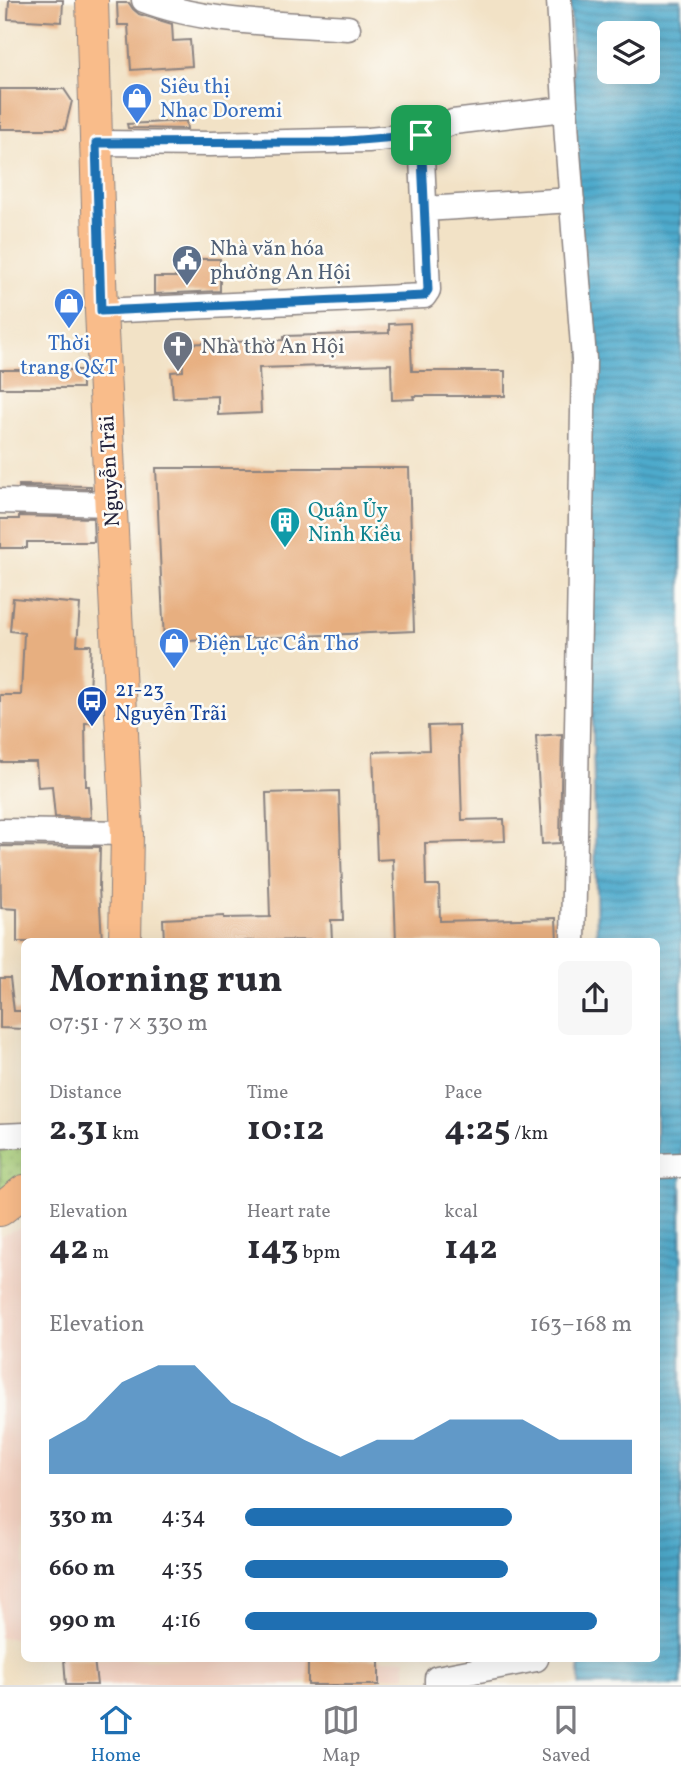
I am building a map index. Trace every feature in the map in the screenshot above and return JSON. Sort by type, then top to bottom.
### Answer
[{"type":"main road","name":"Nguyễn Trãi","points":[[92,0],[101,311],[127,833],[125,938]]},
{"type":"main road","points":[[0,1210],[21,1193]]},
{"type":"street","points":[[144,0],[172,11],[248,21],[348,27]]},
{"type":"street","points":[[559,0],[584,359],[573,938]]},
{"type":"street","points":[[96,143],[335,142],[421,135],[453,122],[565,109]]},
{"type":"street","points":[[101,311],[426,295],[428,290],[421,135]]},
{"type":"street","points":[[425,209],[572,200]]},
{"type":"street","points":[[0,501],[111,504]]},
{"type":"street","points":[[0,831],[127,833]]},
{"type":"street","points":[[0,1136],[21,1135]]},
{"type":"street","points":[[660,1166],[681,1165]]},
{"type":"street","points":[[437,1685],[437,1678],[520,1662]]},
{"type":"shaded area","points":[[21,1227],[21,1638],[0,1638],[0,1236]]},
{"type":"shaded area","points":[[58,1662],[406,1662],[406,1676],[309,1680],[292,1685],[62,1685]]},
{"type":"green space","points":[[21,1145],[21,1181],[0,1196],[0,1146]]},
{"type":"water","points":[[570,0],[681,0],[681,1685],[579,1685],[579,1662],[660,1662],[660,938],[597,938],[589,535]]},
{"type":"building","points":[[9,0],[63,0],[62,22],[8,19]]},
{"type":"building","points":[[117,3],[129,3],[139,14],[172,24],[173,41],[190,40],[192,66],[131,70],[128,25],[118,25]]},
{"type":"building","points":[[0,89],[64,89],[72,101],[65,129],[0,129]]},
{"type":"building","points":[[186,121],[187,129],[128,128],[127,124]]},
{"type":"building","name":"Nhà văn hóa phường An Hội","points":[[180,259],[220,259],[220,291],[154,294],[154,277],[180,277]]},
{"type":"building","points":[[410,323],[412,371],[505,371],[505,396],[413,396],[414,399],[392,400],[391,364],[259,368],[261,413],[218,415],[218,396],[173,398],[171,372],[183,371],[182,344],[284,340],[284,336],[389,333],[389,324]]},
{"type":"building","points":[[0,370],[82,370],[82,388],[0,388]]},
{"type":"building","name":"Quận Ủy Ninh Kiều","points":[[156,468],[409,468],[414,631],[164,642]]},
{"type":"building","points":[[91,486],[91,489],[19,487]]},
{"type":"building","points":[[19,516],[93,518],[94,542],[27,542],[27,548],[0,548],[0,519],[19,519]]},
{"type":"building","points":[[13,598],[80,604],[77,645],[91,645],[89,694],[92,694],[92,723],[85,723],[86,786],[89,786],[91,818],[55,817],[52,786],[38,787],[36,762],[0,762],[0,695],[21,695],[24,633],[10,631]]},
{"type":"building","points":[[459,725],[462,820],[504,819],[505,841],[425,843],[426,885],[439,885],[440,921],[556,918],[557,938],[396,938],[393,859],[377,860],[373,752],[429,750],[428,726]]},
{"type":"building","points":[[562,734],[560,843],[542,844],[536,736]]},
{"type":"building","points":[[339,791],[343,920],[331,920],[332,938],[164,938],[163,919],[270,917],[266,793]]},
{"type":"building","points":[[0,846],[100,847],[102,938],[21,938],[21,942],[17,942],[17,909],[1,908]]},
{"type":"building","points":[[0,978],[10,978],[14,1011],[21,1011],[21,1029],[0,1028]]},
{"type":"building","points":[[64,1662],[94,1662],[97,1685],[66,1685]]},
{"type":"building","points":[[308,1662],[379,1662],[379,1685],[308,1685]]},
{"type":"place","name":"Siêu thị Nhạc Doremi","points":[[137,125]]},
{"type":"place","name":"Nhà văn hóa phường An Hội","points":[[187,287]]},
{"type":"place","name":"Thời trang Q&T","points":[[69,330]]},
{"type":"place","name":"Nhà thờ An Hội","points":[[178,373]]},
{"type":"place","name":"Quận Ủy Ninh Kiều","points":[[285,549]]},
{"type":"place","name":"Điện Lực Cần Thơ","points":[[174,670]]},
{"type":"place","name":"21-23 Nguyễn Trãi","points":[[92,728]]},
{"type":"route","points":[[421,135],[428,290],[424,296],[101,311],[96,143],[335,142],[421,135]]}]
